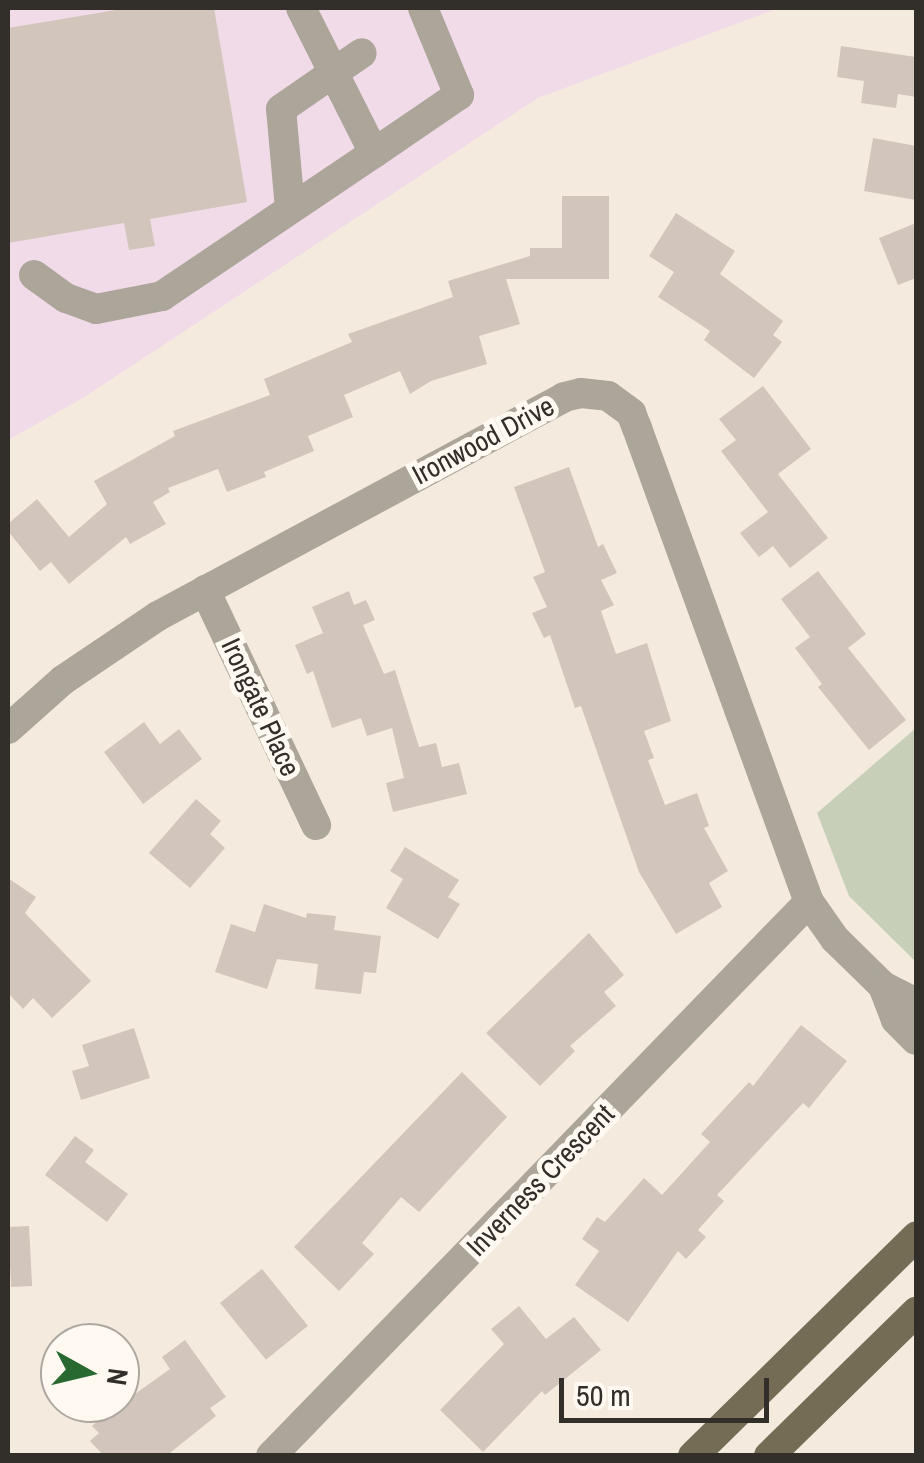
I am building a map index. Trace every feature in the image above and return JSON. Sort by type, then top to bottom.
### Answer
[{"type":"main road","points":[[694,1456],[916,1238]]},
{"type":"main road","points":[[769,1456],[916,1312]]},
{"type":"street","points":[[300,8],[374,154]]},
{"type":"street","points":[[34,275],[66,298],[96,309],[162,296],[374,154],[459,95],[423,8]]},
{"type":"street","points":[[290,209],[281,110],[362,53]]},
{"type":"street","name":"Ironwood Drive","points":[[8,729],[112,643],[564,397],[595,392],[608,396],[630,413],[637,428],[809,902],[835,939],[883,986],[916,1003]]},
{"type":"street","name":"Irongate Place","points":[[205,590],[316,825]]},
{"type":"street","name":"Inverness Crescent","points":[[271,1456],[809,902]]},
{"type":"street","name":"Ironwood Drive","points":[[883,986],[896,1020],[916,1040]]},
{"type":"shaded area","points":[[8,8],[779,8],[538,98],[83,398],[8,440]]},
{"type":"green space","points":[[916,728],[916,962],[849,896],[817,813]]},
{"type":"building","points":[[128,8],[214,8],[247,202],[150,219],[155,246],[129,250],[124,223],[8,243],[8,28]]},
{"type":"building","points":[[841,46],[916,57],[916,97],[898,94],[896,108],[861,103],[864,81],[837,77]]},
{"type":"building","points":[[873,138],[916,146],[916,200],[864,191]]},
{"type":"building","points":[[562,196],[609,196],[609,279],[506,279],[520,324],[479,336],[487,364],[431,381],[410,394],[400,371],[344,395],[353,417],[308,436],[314,451],[264,472],[266,477],[227,492],[218,469],[168,488],[170,492],[153,502],[166,524],[130,544],[126,537],[69,584],[51,562],[40,571],[8,531],[8,524],[37,499],[69,537],[107,504],[94,481],[175,436],[173,431],[270,395],[264,379],[352,342],[348,334],[453,297],[448,281],[530,256],[530,248],[562,248]]},
{"type":"building","points":[[676,213],[735,251],[720,274],[783,321],[773,335],[782,342],[754,378],[704,340],[710,331],[658,297],[674,272],[649,256]]},
{"type":"building","points":[[916,223],[916,278],[898,285],[879,238]]},
{"type":"building","points":[[763,386],[811,449],[778,474],[828,538],[790,568],[773,546],[759,557],[740,533],[768,512],[721,451],[736,440],[719,419]]},
{"type":"building","points":[[569,467],[598,547],[603,544],[617,573],[601,580],[614,605],[601,611],[616,654],[647,643],[671,721],[644,731],[654,758],[648,760],[665,805],[697,793],[709,826],[704,828],[728,871],[709,883],[722,907],[676,934],[639,872],[581,706],[575,708],[550,635],[544,638],[532,613],[547,607],[533,577],[545,572],[514,487]]},
{"type":"building","points":[[818,571],[866,634],[848,648],[906,720],[869,750],[818,687],[822,684],[795,648],[810,637],[781,599]]},
{"type":"building","points":[[349,591],[354,605],[366,600],[375,620],[363,625],[384,674],[395,670],[419,747],[436,743],[442,767],[459,763],[467,794],[393,812],[386,783],[404,778],[392,728],[367,736],[361,718],[332,728],[313,671],[307,674],[295,645],[323,633],[312,607]]},
{"type":"building","points":[[144,722],[160,744],[179,729],[202,759],[143,804],[104,752]]},
{"type":"building","points":[[196,799],[221,821],[210,834],[225,848],[190,888],[149,853]]},
{"type":"building","points":[[405,847],[459,880],[448,897],[460,904],[438,939],[386,908],[403,879],[390,871]]},
{"type":"building","points":[[8,878],[36,897],[25,913],[91,981],[52,1018],[33,998],[23,1009],[8,993]]},
{"type":"building","points":[[264,904],[306,918],[307,913],[336,916],[334,930],[381,936],[376,973],[364,972],[361,994],[315,989],[318,964],[277,959],[267,989],[215,972],[231,924],[255,932]]},
{"type":"building","points":[[589,933],[624,975],[604,992],[616,1006],[570,1046],[575,1051],[540,1086],[486,1033]]},
{"type":"building","points":[[801,1025],[847,1061],[809,1108],[803,1103],[717,1195],[724,1201],[698,1230],[706,1237],[686,1259],[678,1251],[628,1322],[575,1285],[599,1251],[582,1239],[597,1217],[605,1222],[644,1178],[662,1195],[710,1142],[701,1134],[749,1082],[753,1086]]},
{"type":"building","points":[[134,1028],[150,1078],[81,1100],[72,1071],[89,1066],[82,1045]]},
{"type":"building","points":[[462,1072],[507,1117],[419,1212],[401,1197],[362,1243],[374,1254],[339,1291],[294,1247]]},
{"type":"building","points":[[75,1136],[94,1150],[85,1162],[128,1194],[107,1222],[45,1175]]},
{"type":"building","points":[[29,1226],[32,1286],[11,1287],[8,1227]]},
{"type":"building","points":[[262,1269],[308,1326],[266,1360],[220,1303]]},
{"type":"building","points":[[519,1306],[546,1339],[574,1317],[601,1350],[545,1395],[542,1391],[483,1452],[440,1410],[504,1344],[491,1329]]},
{"type":"building","points":[[185,1340],[226,1397],[210,1408],[216,1416],[166,1456],[104,1456],[90,1441],[99,1433],[92,1426],[140,1423],[140,1390],[170,1369],[162,1357]]}]
